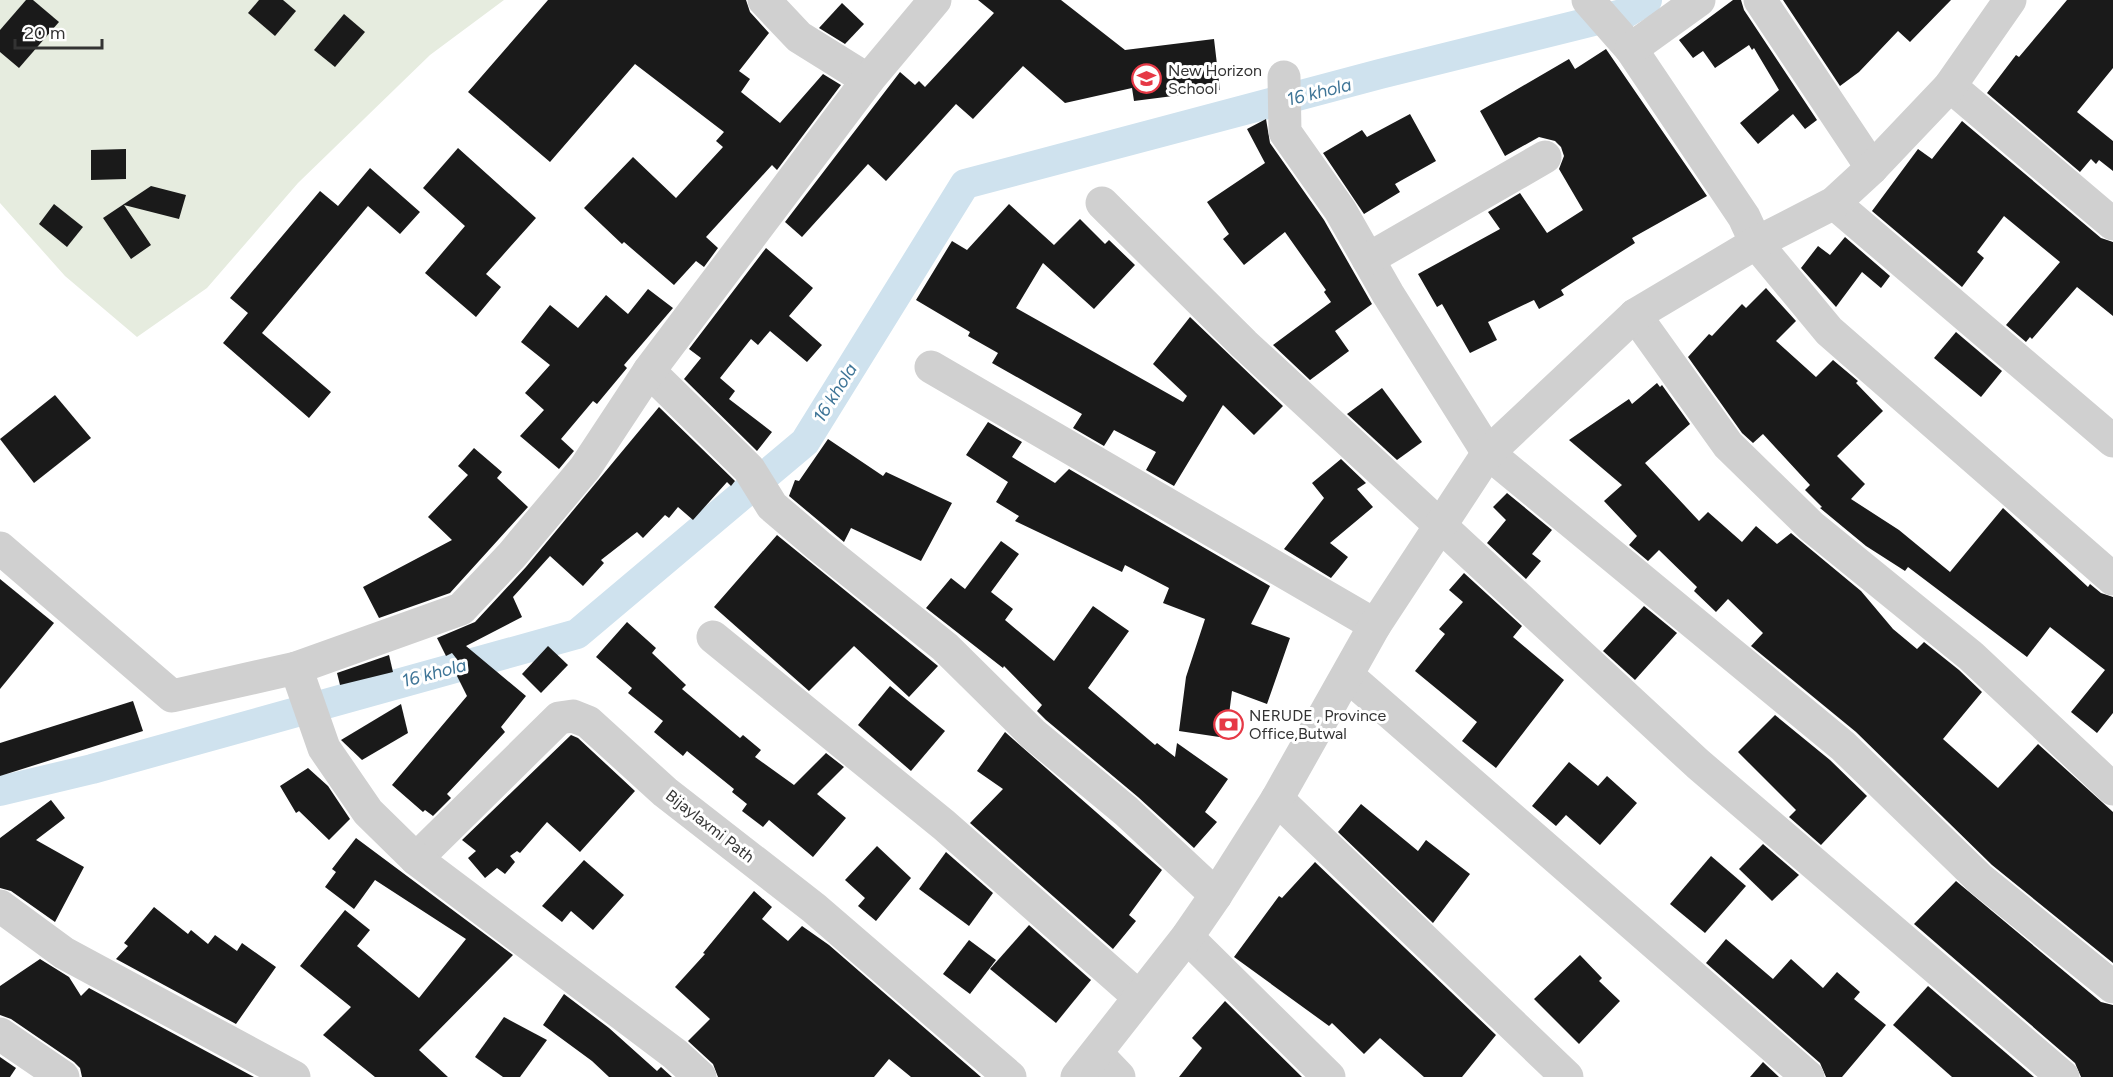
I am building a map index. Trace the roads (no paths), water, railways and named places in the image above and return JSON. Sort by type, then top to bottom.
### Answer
[{"type":"street","points":[[764,0],[799,37],[868,80]]},
{"type":"street","points":[[0,548],[172,696],[296,668],[461,609],[512,555],[585,468],[649,371],[868,80],[935,0]]},
{"type":"street","points":[[1588,0],[1624,41],[1744,217],[1756,243],[1829,331],[2113,579]]},
{"type":"street","points":[[1624,41],[1699,0]]},
{"type":"street","points":[[1760,0],[1872,168]]},
{"type":"street","points":[[1098,1069],[1139,997],[1187,937],[1277,799],[1376,625],[1488,453],[1635,315],[1756,243],[1834,203],[1872,168],[1950,86],[2010,0]]},
{"type":"street","points":[[1284,77],[1285,132],[1340,210],[1488,453],[1843,747],[1980,879],[2113,987]]},
{"type":"street","points":[[1950,86],[2113,224]]},
{"type":"street","points":[[1368,259],[1545,157]]},
{"type":"street","points":[[1834,203],[2113,441]]},
{"type":"street","points":[[1102,204],[1244,344],[1698,764],[2063,1077]]},
{"type":"street","points":[[1635,315],[1728,445],[1810,526],[1971,656],[2113,789]]},
{"type":"street","points":[[932,367],[1376,625]]},
{"type":"street","points":[[649,371],[749,469],[772,506],[827,554],[945,647],[1033,735],[1126,811],[1216,895]]},
{"type":"street","points":[[713,637],[945,825],[1139,997]]},
{"type":"street","points":[[296,668],[324,748],[368,812],[416,859],[675,1054],[700,1077]]},
{"type":"street","points":[[1348,676],[1808,1077]]},
{"type":"street","name":"Bijaylaxmi Path","points":[[416,859],[559,718],[573,716],[588,722],[665,792],[813,908],[1011,1077]]},
{"type":"street","points":[[1277,799],[1567,1077]]},
{"type":"street","points":[[0,906],[64,953],[294,1077]]},
{"type":"street","points":[[1187,937],[1329,1077]]},
{"type":"street","points":[[0,1035],[63,1077]]},
{"type":"waterway","name":"16 khola","points":[[0,791],[92,769],[577,634],[805,442],[965,184],[1380,74],[1626,13],[1647,0]]},
{"type":"place","name":"New Horizon School","points":[[1147,79]]},
{"type":"place","name":"NERUDE , Province Office,Butwal","points":[[1228,724]]}]
